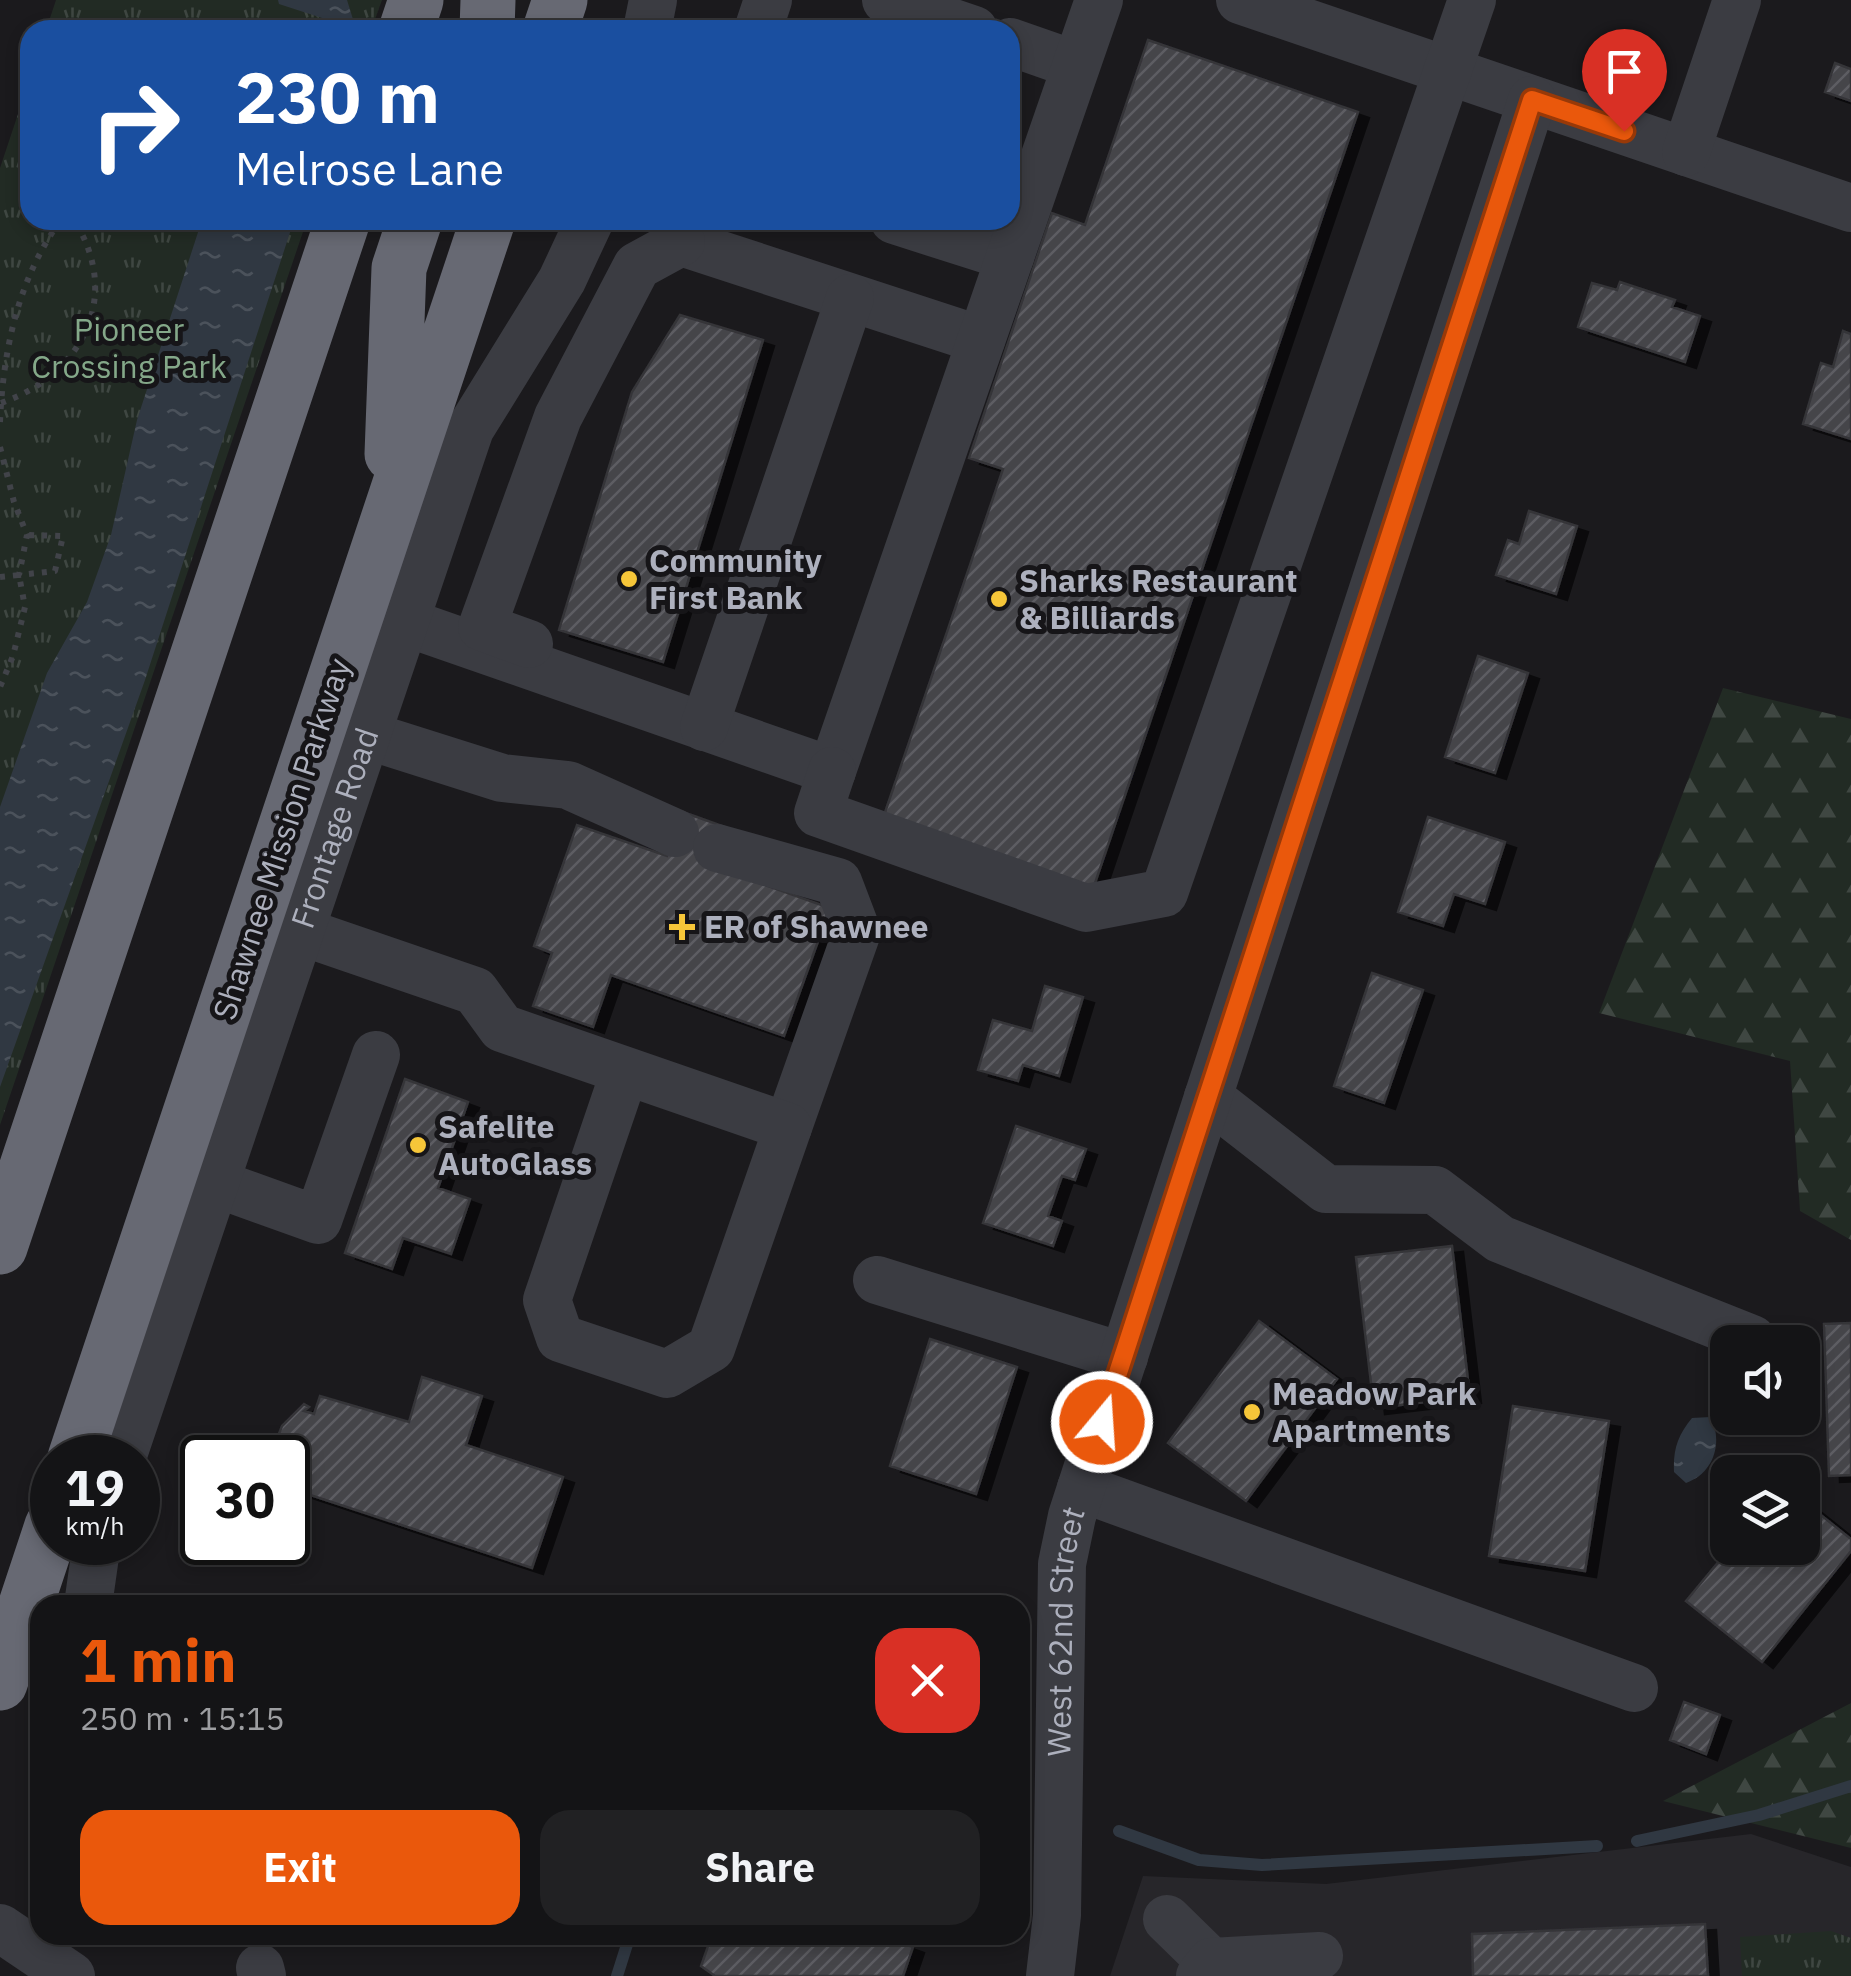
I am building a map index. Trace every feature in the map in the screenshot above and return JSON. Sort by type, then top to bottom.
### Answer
[{"type":"highway","points":[[0,1247],[339,230]]},
{"type":"highway","points":[[389,519],[399,268],[412,230]]},
{"type":"highway","name":"Shawnee Mission Parkway","points":[[83,1435],[485,230]]},
{"type":"highway","points":[[0,1682],[39,1565]]},
{"type":"street","points":[[886,0],[945,20]]},
{"type":"street","points":[[1023,174],[1076,65],[1099,0]]},
{"type":"street","points":[[1240,0],[1355,19],[1448,72],[1851,208]]},
{"type":"street","points":[[1014,230],[1010,256],[818,813],[1086,908],[1164,893],[1472,0]]},
{"type":"street","points":[[1686,152],[1737,0]]},
{"type":"street","points":[[1020,45],[1076,65]]},
{"type":"street","name":"West 62nd Street","points":[[1050,1976],[1056,1915],[1062,1564],[1081,1488],[1532,100]]},
{"type":"street","name":"Frontage Road","points":[[130,1435],[470,429],[562,280],[585,230]]},
{"type":"street","points":[[926,230],[1010,256]]},
{"type":"street","points":[[832,771],[482,628],[558,417],[636,266],[684,231],[850,298],[981,340]]},
{"type":"street","points":[[708,718],[850,298]]},
{"type":"street","points":[[405,622],[708,718]]},
{"type":"street","points":[[366,735],[502,778],[568,785],[696,841],[838,882],[857,932],[712,1348],[667,1374],[560,1338],[547,1300],[625,1070]]},
{"type":"street","points":[[300,930],[475,991],[502,1028],[788,1127]]},
{"type":"street","points":[[214,1184],[318,1220],[376,1055]]},
{"type":"street","points":[[1208,1097],[1326,1189],[1435,1190],[1500,1239],[1717,1325]]},
{"type":"street","points":[[877,1280],[1124,1356]]},
{"type":"street","points":[[1081,1488],[1634,1688]]},
{"type":"street","points":[[90,1595],[94,1565]]},
{"type":"street","points":[[1167,1920],[1206,1969],[1319,1956]]},
{"type":"street","points":[[0,1928],[61,1963]]},
{"type":"path","points":[[0,422],[9,340],[27,278],[55,230]]},
{"type":"path","points":[[1,403],[28,394],[82,344],[96,305],[94,270],[80,230]]},
{"type":"path","points":[[0,447],[27,535],[19,575],[25,608],[13,656],[0,687]]},
{"type":"path","points":[[0,577],[55,572],[62,536],[27,535]]},
{"type":"shaded area","points":[[1751,1834],[1851,1867],[1851,1976],[1110,1976],[1143,1876],[1326,1884]]},
{"type":"green space","points":[[56,0],[382,0],[375,20],[49,20]]},
{"type":"green space","name":"Pioneer Crossing Park","points":[[20,108],[20,230],[304,230],[0,1125],[0,168]]},
{"type":"green space","points":[[1723,688],[1851,719],[1851,1240],[1800,1211],[1790,1061],[1599,1013]]},
{"type":"green space","points":[[1851,1703],[1851,1848],[1663,1801]]},
{"type":"green space","points":[[1831,1931],[1851,1938],[1851,1976],[1742,1976],[1740,1937]]},
{"type":"water","points":[[278,0],[347,0],[353,20],[328,20],[279,4]]},
{"type":"water","points":[[199,230],[291,230],[145,680],[0,1087],[0,807],[47,673],[87,602],[111,535],[137,420]]},
{"type":"water","points":[[1710,1417],[1710,1435],[1716,1435],[1716,1447],[1709,1465],[1686,1483],[1674,1472],[1674,1456],[1692,1418]]},
{"type":"building","points":[[1148,40],[1358,112],[1092,892],[882,821],[1003,469],[969,458],[1052,213],[1085,225]]},
{"type":"building","points":[[1835,63],[1851,69],[1851,101],[1825,92]]},
{"type":"building","points":[[1620,282],[1675,300],[1672,307],[1700,316],[1685,362],[1578,327],[1592,283],[1617,290]]},
{"type":"building","points":[[680,315],[763,340],[663,662],[559,630],[632,392]]},
{"type":"building","points":[[1843,331],[1851,334],[1851,439],[1803,424],[1821,363],[1833,367]]},
{"type":"building","points":[[1529,511],[1577,526],[1556,594],[1496,575],[1508,540],[1519,544]]},
{"type":"building","points":[[1478,656],[1528,673],[1495,773],[1445,757]]},
{"type":"building","name":"ER of Shawnee","points":[[683,812],[725,827],[711,866],[830,908],[784,1036],[611,975],[593,1027],[533,1006],[552,953],[534,946],[577,825],[667,856]]},
{"type":"building","points":[[1428,817],[1505,842],[1485,904],[1454,894],[1443,926],[1398,912]]},
{"type":"building","points":[[1372,973],[1423,990],[1384,1103],[1334,1086]]},
{"type":"building","points":[[1045,986],[1083,997],[1059,1076],[1023,1065],[1018,1081],[978,1070],[993,1020],[1032,1031]]},
{"type":"building","name":"Safelite AutoGlass","points":[[405,1079],[468,1102],[438,1188],[470,1199],[451,1254],[403,1238],[392,1269],[345,1253]]},
{"type":"building","points":[[1016,1126],[1086,1149],[1075,1180],[1062,1176],[1048,1216],[1062,1221],[1053,1246],[983,1223]]},
{"type":"building","name":"Meadow Park Apartments","points":[[1452,1246],[1470,1397],[1374,1408],[1356,1257]]},
{"type":"building","name":"Meadow Park Apartments","points":[[1259,1321],[1337,1379],[1246,1501],[1168,1443]]},
{"type":"building","points":[[1851,1323],[1851,1475],[1829,1476],[1824,1324]]},
{"type":"building","points":[[930,1339],[1017,1367],[976,1494],[890,1466]]},
{"type":"building","points":[[422,1377],[482,1396],[466,1445],[563,1477],[532,1568],[310,1495],[310,1435],[278,1435],[282,1426],[304,1404],[309,1407],[304,1411],[314,1414],[320,1396],[409,1422]]},
{"type":"building","name":"Meadow Park Apartments","points":[[1513,1406],[1609,1421],[1585,1571],[1489,1556]]},
{"type":"building","points":[[1820,1514],[1851,1539],[1851,1551],[1762,1662],[1686,1601],[1716,1565],[1820,1565]]},
{"type":"building","points":[[1684,1702],[1720,1715],[1706,1754],[1670,1740]]},
{"type":"building","points":[[1705,1924],[1708,1976],[1473,1976],[1472,1934]]},
{"type":"building","points":[[708,1945],[913,1947],[903,1976],[715,1976],[701,1966]]},
{"type":"waterway","points":[[1637,1841],[1759,1815],[1851,1786]]},
{"type":"waterway","points":[[1119,1831],[1199,1860],[1262,1865],[1597,1846]]},
{"type":"waterway","points":[[617,1976],[627,1945]]},
{"type":"place","name":"Community First Bank","points":[[629,579]]},
{"type":"place","name":"Sharks Restaurant & Billiards","points":[[999,599]]},
{"type":"place","name":"ER of Shawnee","points":[[682,927]]},
{"type":"place","name":"Safelite AutoGlass","points":[[418,1145]]},
{"type":"place","name":"Meadow Park Apartments","points":[[1252,1412]]},
{"type":"route","points":[[1102,1422],[1532,100],[1624,131]]}]
